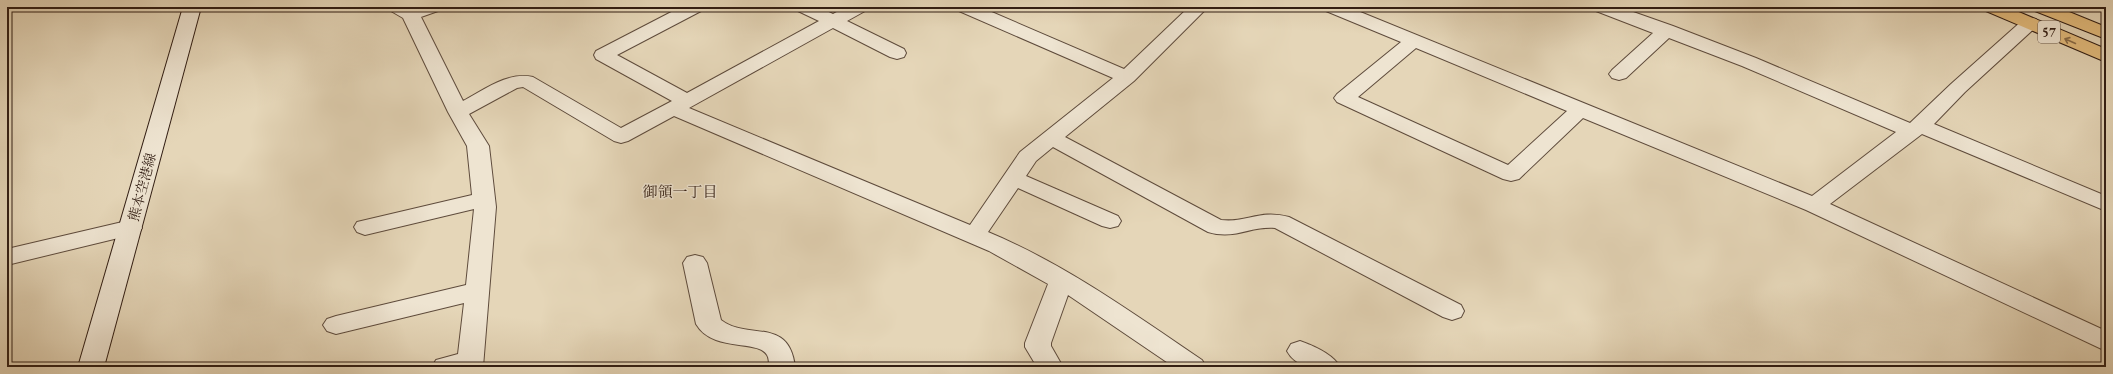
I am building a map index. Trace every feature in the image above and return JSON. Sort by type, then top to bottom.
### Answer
[{"type":"highway","name":"57","points":[[1992,7],[2106,56]]},
{"type":"highway","name":"57","points":[[2041,7],[2106,33]]},
{"type":"street","name":"熊本空港線","points":[[91,367],[192,7]]},
{"type":"street","points":[[432,7],[404,11],[478,146],[485,208],[470,364],[445,367]]},
{"type":"street","points":[[695,7],[603,55],[679,105],[997,245],[1085,294],[1193,367]]},
{"type":"street","points":[[804,7],[897,53]]},
{"type":"street","points":[[458,112],[512,83],[526,81],[621,136],[859,7]]},
{"type":"street","points":[[965,7],[1127,77]]},
{"type":"street","points":[[1332,7],[1814,205],[2106,342]]},
{"type":"street","points":[[1602,7],[1667,30],[1749,62],[2106,204]]},
{"type":"street","points":[[975,235],[1028,157],[1127,77],[1189,9]]},
{"type":"street","points":[[1814,205],[1916,129],[1958,88],[2030,23]]},
{"type":"street","points":[[1618,74],[1667,30]]},
{"type":"street","points":[[1414,41],[1344,98],[1511,174],[1580,109]]},
{"type":"street","points":[[1051,138],[1216,227],[1232,228],[1271,220],[1281,222],[1452,311]]},
{"type":"street","points":[[1013,178],[1110,221]]},
{"type":"street","points":[[365,227],[484,199]]},
{"type":"street","points":[[7,257],[131,228]]},
{"type":"street","points":[[695,263],[709,324],[717,331],[727,335],[766,340],[775,346],[780,355],[782,367]]},
{"type":"street","points":[[1050,367],[1040,351],[1038,343],[1061,281]]},
{"type":"street","points":[[336,325],[477,291]]},
{"type":"street","points":[[1300,350],[1327,367]]},
{"type":"district","name":"御領一丁目","points":[[680,192]]}]
